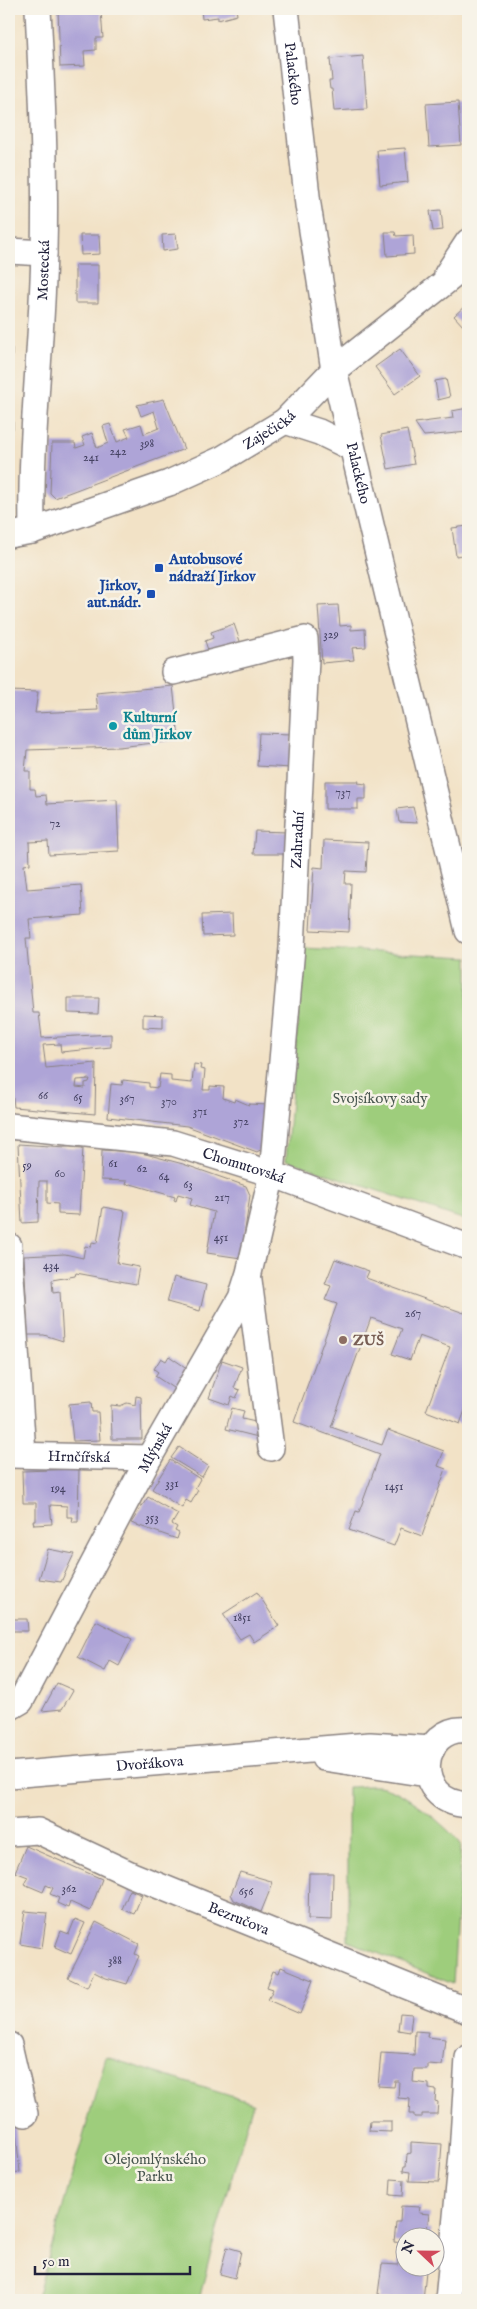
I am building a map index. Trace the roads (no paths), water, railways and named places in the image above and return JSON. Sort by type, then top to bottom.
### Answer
[{"type":"street","name":"Mostecká","points":[[20,533],[31,485],[44,253],[45,142],[38,9]]},
{"type":"street","name":"Palackého","points":[[286,9],[308,204],[334,370],[468,931]]},
{"type":"street","points":[[437,289],[468,242]]},
{"type":"street","points":[[9,251],[44,253]]},
{"type":"street","name":"Zaječická","points":[[20,533],[170,483],[222,460],[286,421],[334,370],[468,264]]},
{"type":"street","points":[[286,421],[319,432],[352,448]]},
{"type":"street","name":"Zahradní","points":[[174,672],[305,639],[306,659],[292,948],[272,1174]]},
{"type":"street","name":"Chomutovská","points":[[9,1126],[173,1143],[272,1174],[468,1247]]},
{"type":"street","name":"Mlýnská","points":[[9,1708],[21,1700],[149,1458],[241,1298],[272,1174]]},
{"type":"street","points":[[9,1246],[16,1454]]},
{"type":"street","points":[[248,1273],[271,1448]]},
{"type":"street","name":"Hrnčířská","points":[[16,1454],[149,1458]]},
{"type":"street","points":[[467,1726],[446,1734],[432,1748],[427,1761],[427,1774],[430,1785],[446,1801],[457,1805],[468,1805]]},
{"type":"street","name":"Dvořákova","points":[[9,1775],[370,1745],[432,1748]]},
{"type":"street","name":"Dvořákova","points":[[290,1752],[427,1774]]},
{"type":"street","name":"Bezručova","points":[[9,1833],[38,1832],[132,1875],[468,2011]]},
{"type":"street","points":[[9,2045],[25,2114]]},
{"type":"street","points":[[455,2296],[468,2058]]},
{"type":"place","name":"Autobusové nádraží Jirkov","points":[[159,568]]},
{"type":"place","name":"Jirkov, aut.nádr.","points":[[151,594]]},
{"type":"place","name":"Kulturní dům Jirkov","points":[[113,726]]},
{"type":"place","name":"ZUŠ","points":[[343,1340]]},
{"type":"park label","name":"Svojsíkovy sady","points":[[380,1098]]},
{"type":"park label","name":"Olejomlýnského Parku","points":[[155,2168]]}]
